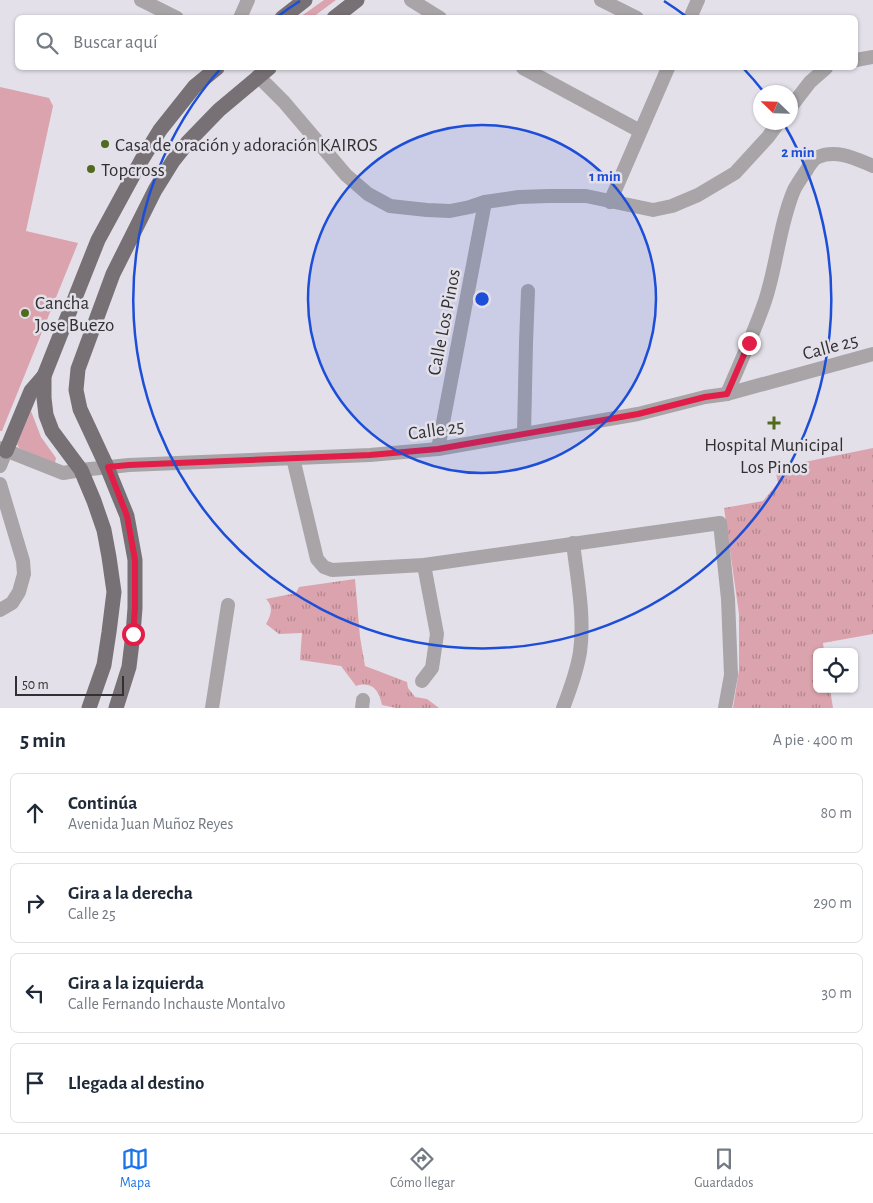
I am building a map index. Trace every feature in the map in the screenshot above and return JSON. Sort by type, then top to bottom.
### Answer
[{"type":"main road","points":[[286,15],[305,0]]},
{"type":"main road","points":[[338,15],[357,0]]},
{"type":"main road","points":[[3,449],[31,391],[44,376],[98,240],[141,161],[160,130],[196,86],[215,70]]},
{"type":"main road","points":[[116,708],[129,667],[135,608],[135,560],[127,516],[108,467],[80,409],[76,390],[78,369],[113,274],[155,190],[172,161],[188,142],[259,70]]},
{"type":"main road","points":[[44,376],[46,415],[52,431],[81,470],[94,501],[104,530],[114,592],[104,664],[89,708]]},
{"type":"street","points":[[141,0],[171,15]]},
{"type":"street","points":[[241,15],[248,0]]},
{"type":"street","points":[[411,0],[435,15]]},
{"type":"street","points":[[601,0],[632,15]]},
{"type":"street","points":[[691,15],[698,0]]},
{"type":"street","points":[[858,60],[873,57]]},
{"type":"street","points":[[259,70],[346,175],[368,194],[390,206],[450,211],[485,202],[519,197],[586,196],[653,210],[672,206],[698,195],[734,173],[773,130]]},
{"type":"street","points":[[527,70],[640,132]]},
{"type":"street","points":[[610,202],[667,70]]},
{"type":"street","points":[[798,98],[810,82],[824,70]]},
{"type":"street","points":[[727,394],[764,302],[794,189],[810,164],[817,157],[833,153],[873,166]]},
{"type":"street","name":"Calle Los Pinos","points":[[438,449],[485,202]]},
{"type":"street","points":[[524,434],[528,291]]},
{"type":"street","name":"Calle 25","points":[[3,449],[63,473],[129,465],[370,455],[438,449],[638,414],[705,397],[727,394],[873,354]]},
{"type":"street","points":[[0,466],[3,449]]},
{"type":"street","points":[[293,458],[317,559],[324,567],[332,570],[424,565],[720,523],[728,599],[731,675],[725,708]]},
{"type":"street","points":[[0,484],[24,574],[19,592],[12,602],[0,610],[0,623]]},
{"type":"street","points":[[563,708],[580,652],[581,619],[573,543]]},
{"type":"street","points":[[422,681],[432,668],[437,634],[424,565]]},
{"type":"street","points":[[212,708],[228,605]]},
{"type":"green space","points":[[324,0],[336,0],[316,15],[303,15]]},
{"type":"green space","name":"Cancha Jose Buezo","points":[[0,87],[49,98],[53,106],[26,231],[78,243],[2,431],[0,431]]},
{"type":"green space","points":[[31,411],[41,437],[56,458],[55,463],[19,448],[17,444]]},
{"type":"green space","points":[[873,448],[873,634],[823,643],[824,648],[813,648],[813,693],[831,693],[833,708],[733,708],[739,670],[739,614],[724,508],[763,501],[778,483],[775,468]]},
{"type":"green space","points":[[355,579],[360,637],[365,666],[407,682],[408,688],[415,697],[427,699],[439,708],[396,708],[382,705],[379,695],[374,688],[366,685],[356,686],[341,666],[300,660],[302,633],[279,634],[266,624],[271,611],[269,602],[266,599],[296,593],[299,587]]},
{"type":"place","name":"Casa de oración y adoración KAIROS","points":[[105,144]]},
{"type":"place","name":"Topcross","points":[[91,169]]},
{"type":"place","name":"Cancha Jose Buezo","points":[[25,313]]},
{"type":"place","name":"Hospital Municipal Los Pinos","points":[[774,423]]},
{"type":"route","points":[[133,634],[135,560],[127,516],[108,467],[370,455],[438,449],[638,414],[705,397],[727,394],[749,343]]}]
